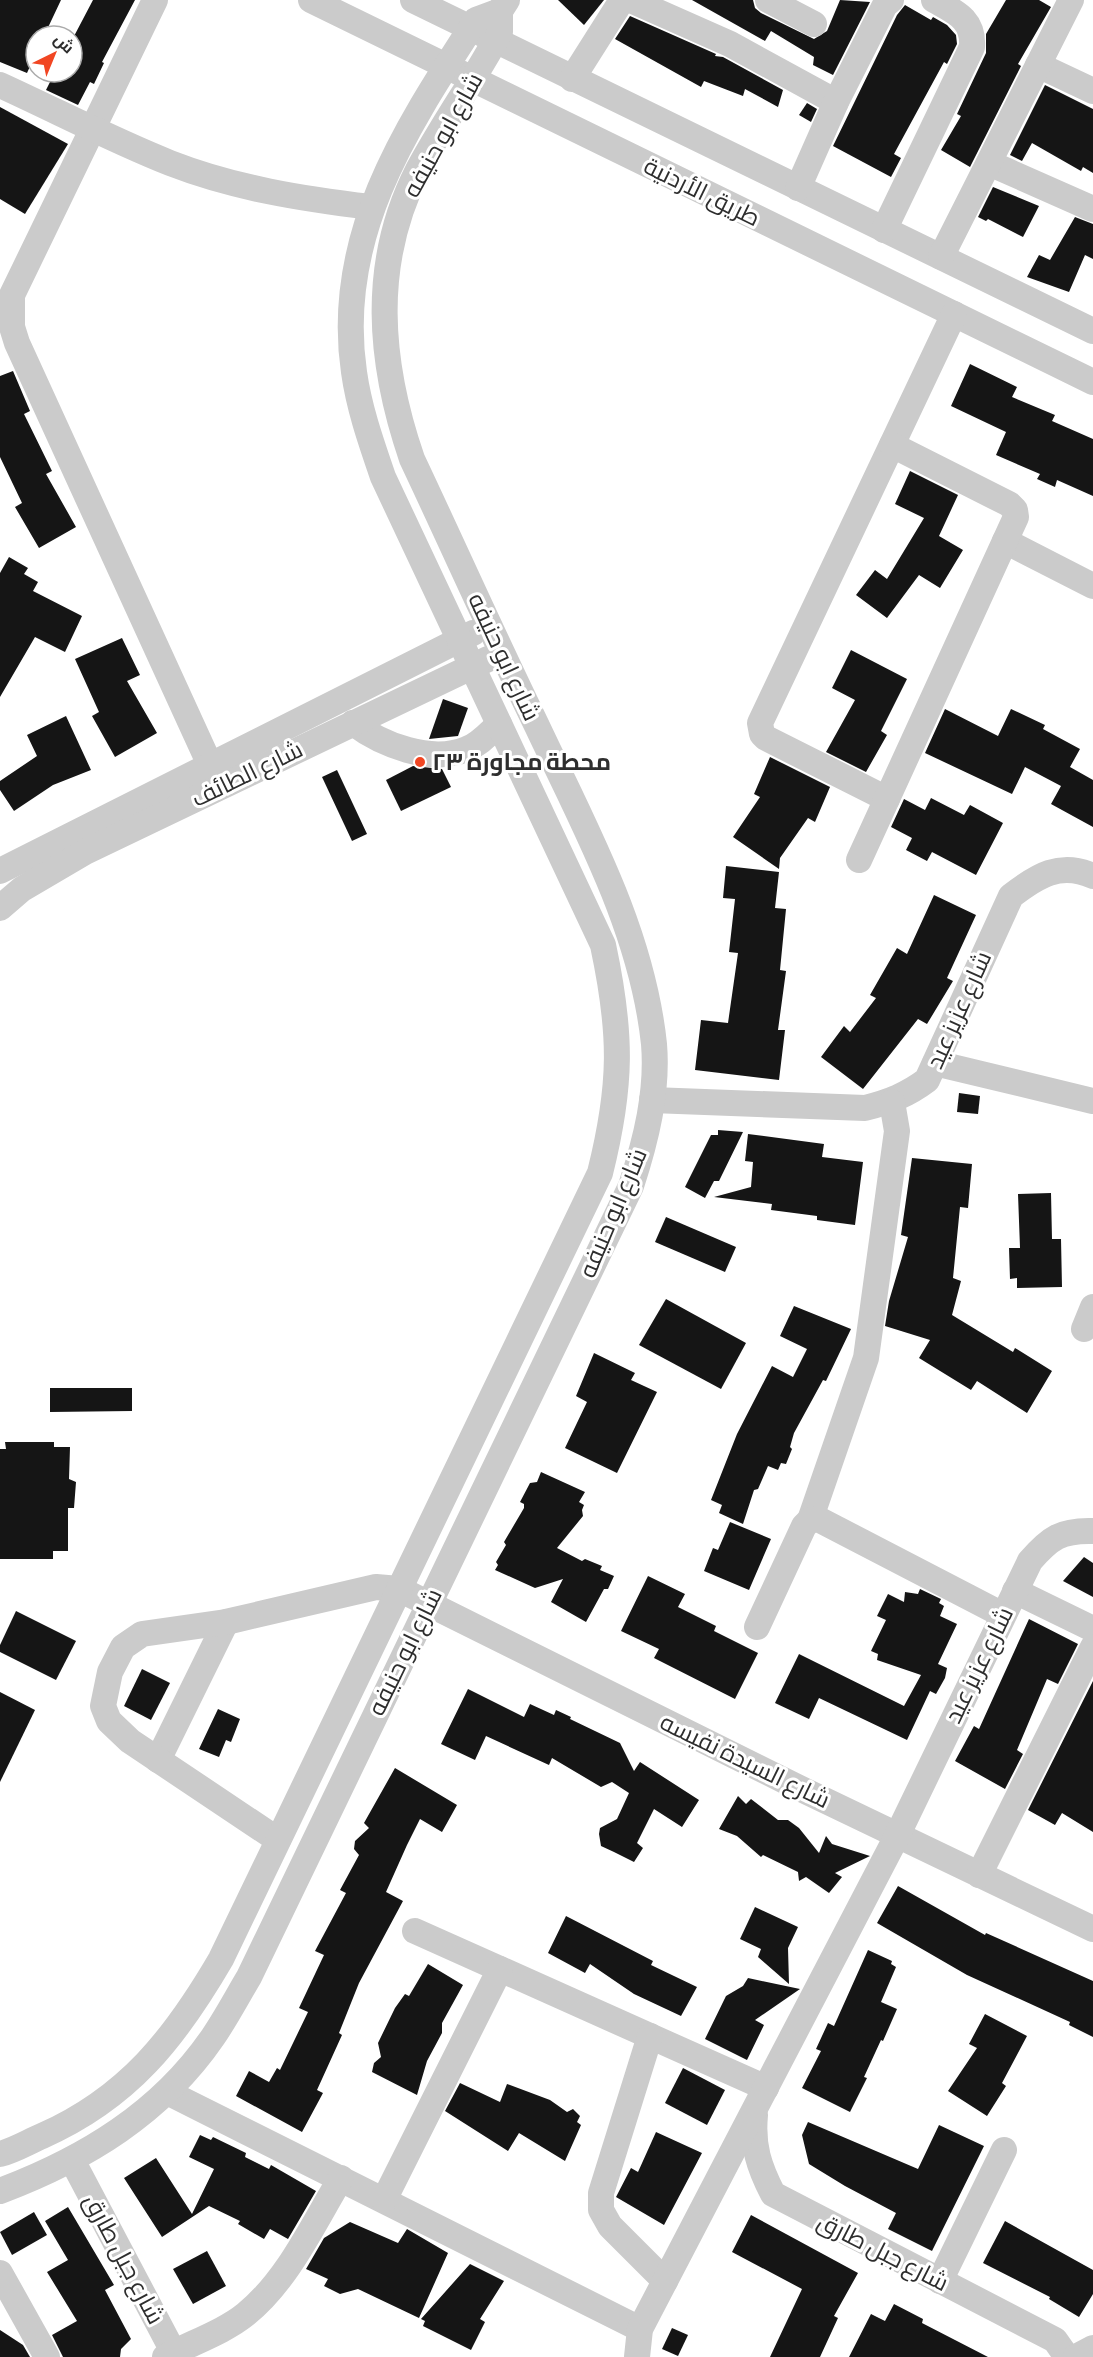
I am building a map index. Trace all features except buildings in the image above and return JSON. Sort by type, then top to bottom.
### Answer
[{"type":"street","points":[[155,0],[12,295],[12,327],[17,343],[210,765]]},
{"type":"street","name":"طريق الأردنية","points":[[311,0],[1093,382]]},
{"type":"street","name":"طريق الأردنية","points":[[413,0],[1093,331]]},
{"type":"street","points":[[572,79],[622,0]]},
{"type":"street","points":[[632,0],[730,44],[836,102]]},
{"type":"street","points":[[768,0],[814,24]]},
{"type":"street","points":[[884,230],[972,47],[973,37],[966,19],[934,0]]},
{"type":"street","points":[[941,257],[1071,0]]},
{"type":"street","points":[[798,188],[884,2]]},
{"type":"street","name":"شارع ابو حنيفه","points":[[0,2154],[73,2121],[109,2098],[153,2058],[191,2011],[221,1959],[600,1173],[614,1117],[619,1060],[615,1002],[603,945],[383,477],[365,425],[354,371],[351,315],[353,294],[357,261],[370,207],[391,159],[476,20],[503,5]]},
{"type":"street","name":"شارع ابو حنيفه","points":[[0,2191],[72,2160],[130,2125],[167,2092],[212,2038],[249,1977],[631,1186],[644,1144],[652,1100],[654,1046],[647,992],[632,938],[597,854],[412,459],[396,412],[387,363],[384,314],[388,265],[400,217],[418,171],[500,32],[503,5]]},
{"type":"street","points":[[1038,65],[1093,91]]},
{"type":"street","points":[[0,85],[152,155],[213,178],[276,193],[370,207]]},
{"type":"street","points":[[988,163],[1093,209]]},
{"type":"street","points":[[887,799],[766,738],[760,729],[760,723],[954,314]]},
{"type":"street","points":[[859,860],[1016,517],[1015,510],[1009,504],[892,445]]},
{"type":"street","points":[[1005,541],[1093,586]]},
{"type":"street","name":"شارع الطائف","points":[[0,872],[489,625]]},
{"type":"street","name":"شارع الطائف","points":[[0,908],[22,889],[85,852],[501,652]]},
{"type":"street","points":[[354,723],[381,741],[436,754],[465,750],[481,741],[499,723]]},
{"type":"street","name":"شارع عزيز عيد","points":[[652,1100],[865,1108],[892,1102],[927,1080],[1011,896],[1037,876],[1060,870],[1083,872],[1093,876]]},
{"type":"street","points":[[935,1063],[1093,1101]]},
{"type":"street","points":[[757,1627],[804,1526],[810,1520],[866,1358],[897,1131],[892,1102]]},
{"type":"street","points":[[810,1520],[818,1519],[1003,1615]]},
{"type":"street","name":"شارع عزيز عيد","points":[[640,2329],[897,1836],[1030,1561],[1047,1541],[1072,1530],[1093,1531]]},
{"type":"street","points":[[278,1840],[130,1742],[109,1721],[103,1706],[110,1672],[117,1655],[130,1640],[142,1634],[226,1622],[376,1587],[399,1590]]},
{"type":"street","name":"شارع السيدة نفيسه","points":[[399,1590],[897,1836],[1093,1929]]},
{"type":"street","points":[[1015,1591],[1093,1629]]},
{"type":"street","points":[[158,1760],[226,1622]]},
{"type":"street","points":[[980,1875],[1093,1647]]},
{"type":"street","points":[[415,1931],[650,2036],[761,2099]]},
{"type":"street","points":[[384,2200],[500,1969]]},
{"type":"street","points":[[650,2036],[601,2193],[601,2211],[610,2226],[665,2281]]},
{"type":"street","points":[[167,2092],[640,2329],[637,2357]]},
{"type":"street","name":"شارع جبل طارق","points":[[761,2099],[753,2139],[759,2168],[773,2194],[1055,2340],[1067,2357]]},
{"type":"street","points":[[940,2281],[1004,2150]]},
{"type":"street","name":"شارع جبل طارق","points":[[72,2160],[172,2355]]},
{"type":"street","points":[[172,2355],[244,2316],[260,2302],[274,2286],[340,2178]]},
{"type":"street","points":[[0,2273],[48,2357]]},
{"type":"street","points":[[1076,2357],[1093,2348]]},
{"type":"place","name":"محطة مجاورة ٢٣","points":[[420,762]]}]
